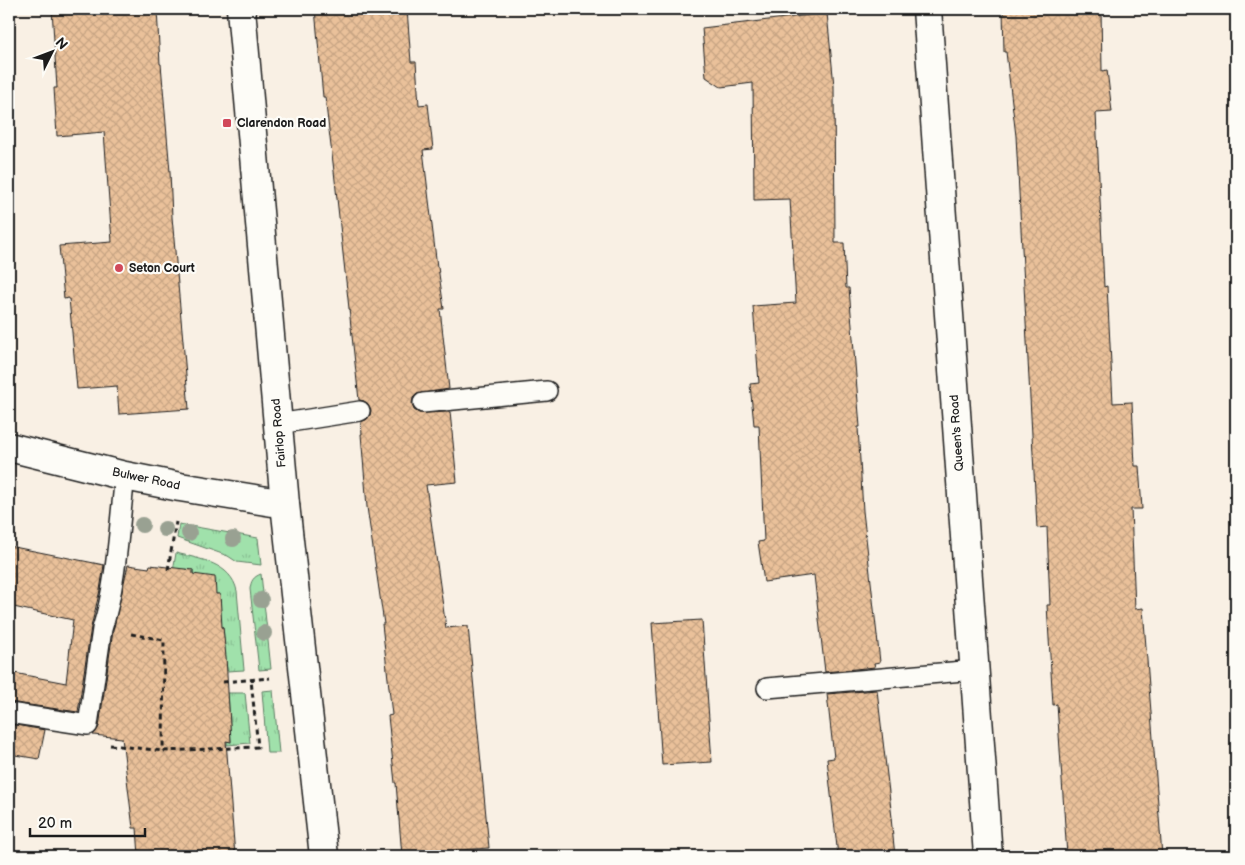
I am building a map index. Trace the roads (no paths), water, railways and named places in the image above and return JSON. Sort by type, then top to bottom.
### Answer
[{"type":"street","name":"Fairlop Road","points":[[241,9],[285,504],[306,676],[324,856]]},
{"type":"street","name":"Queen's Road","points":[[926,9],[988,856]]},
{"type":"street","name":"Bulwer Road","points":[[9,447],[125,476],[285,504]]},
{"type":"lane","points":[[423,403],[547,391]]},
{"type":"lane","points":[[278,424],[360,411]]},
{"type":"lane","points":[[9,712],[88,725],[102,629],[107,614],[125,476]]},
{"type":"lane","points":[[767,688],[975,670]]},
{"type":"place","name":"Clarendon Road","points":[[227,123]]},
{"type":"place","name":"Seton Court","points":[[119,268]]}]
